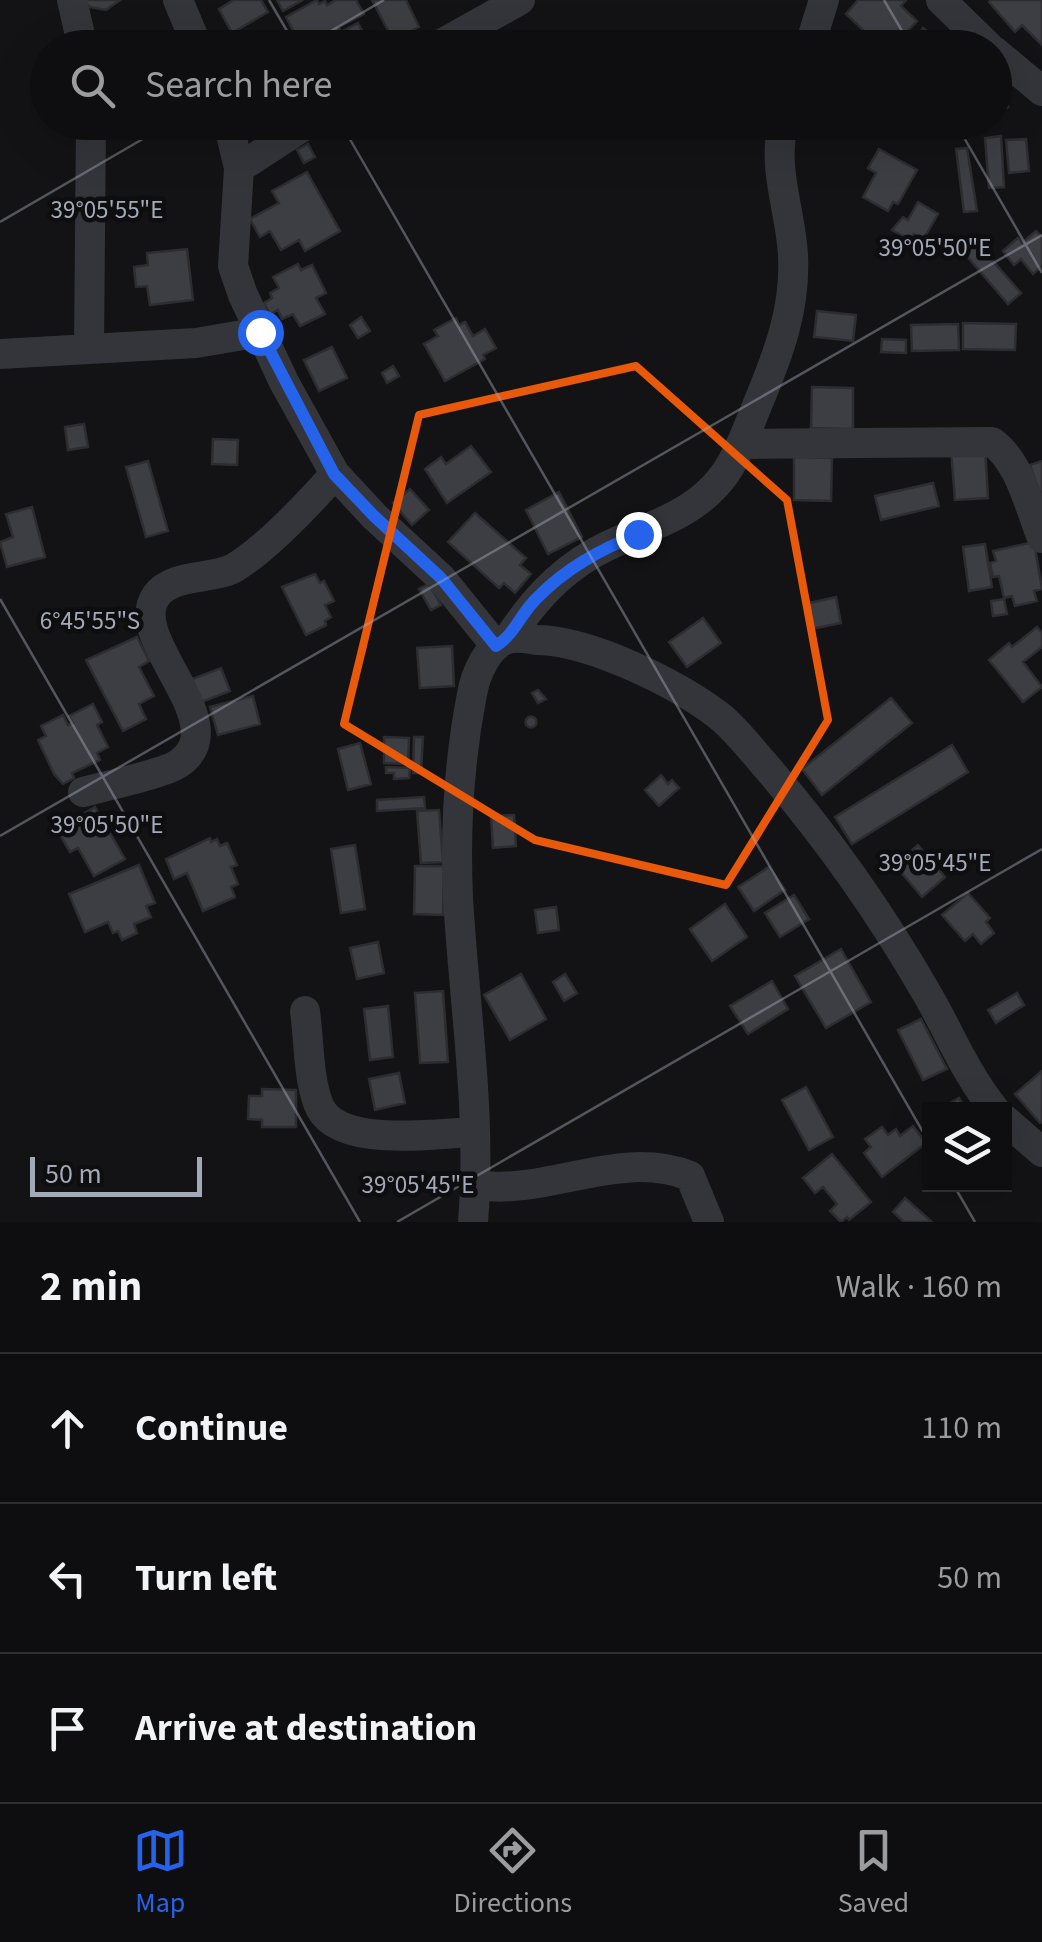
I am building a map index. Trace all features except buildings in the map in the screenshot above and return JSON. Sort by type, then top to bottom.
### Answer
[{"type":"street","points":[[72,0],[79,30]]},
{"type":"street","points":[[178,0],[190,30]]},
{"type":"street","points":[[466,30],[520,0]]},
{"type":"street","points":[[815,30],[824,0]]},
{"type":"street","points":[[941,0],[972,30]]},
{"type":"street","points":[[1012,66],[1042,91]]},
{"type":"street","points":[[90,349],[91,140]]},
{"type":"street","points":[[232,140],[239,168],[233,266],[260,332],[334,474],[502,643]]},
{"type":"street","points":[[239,168],[282,140]]},
{"type":"street","points":[[472,1222],[475,1132],[458,894],[458,785],[473,689],[482,666],[534,600],[595,552],[681,514],[715,486],[741,444],[778,356],[794,281],[779,140]]},
{"type":"street","points":[[0,354],[196,343],[260,332]]},
{"type":"street","points":[[741,444],[992,442],[1006,452],[1042,538]]},
{"type":"street","points":[[82,792],[178,764],[194,744],[195,718],[157,640],[153,599],[164,588],[232,569],[277,533],[334,474]]},
{"type":"street","points":[[502,643],[545,640],[580,646],[638,669],[719,716],[786,789],[818,832],[905,958],[972,1081],[989,1102]]},
{"type":"street","points":[[304,1011],[318,1104],[328,1121],[357,1134],[475,1132]]},
{"type":"street","points":[[1012,1126],[1042,1152]]},
{"type":"street","points":[[476,1185],[501,1189],[621,1167],[673,1170],[690,1176],[709,1222]]},
{"type":"highlighted area","points":[[636,366],[787,500],[828,720],[726,885],[535,840],[344,724],[419,415]]},
{"type":"route","points":[[260,332],[334,474],[441,578],[496,646],[508,639],[534,600],[560,577],[595,552],[638,534]]}]
